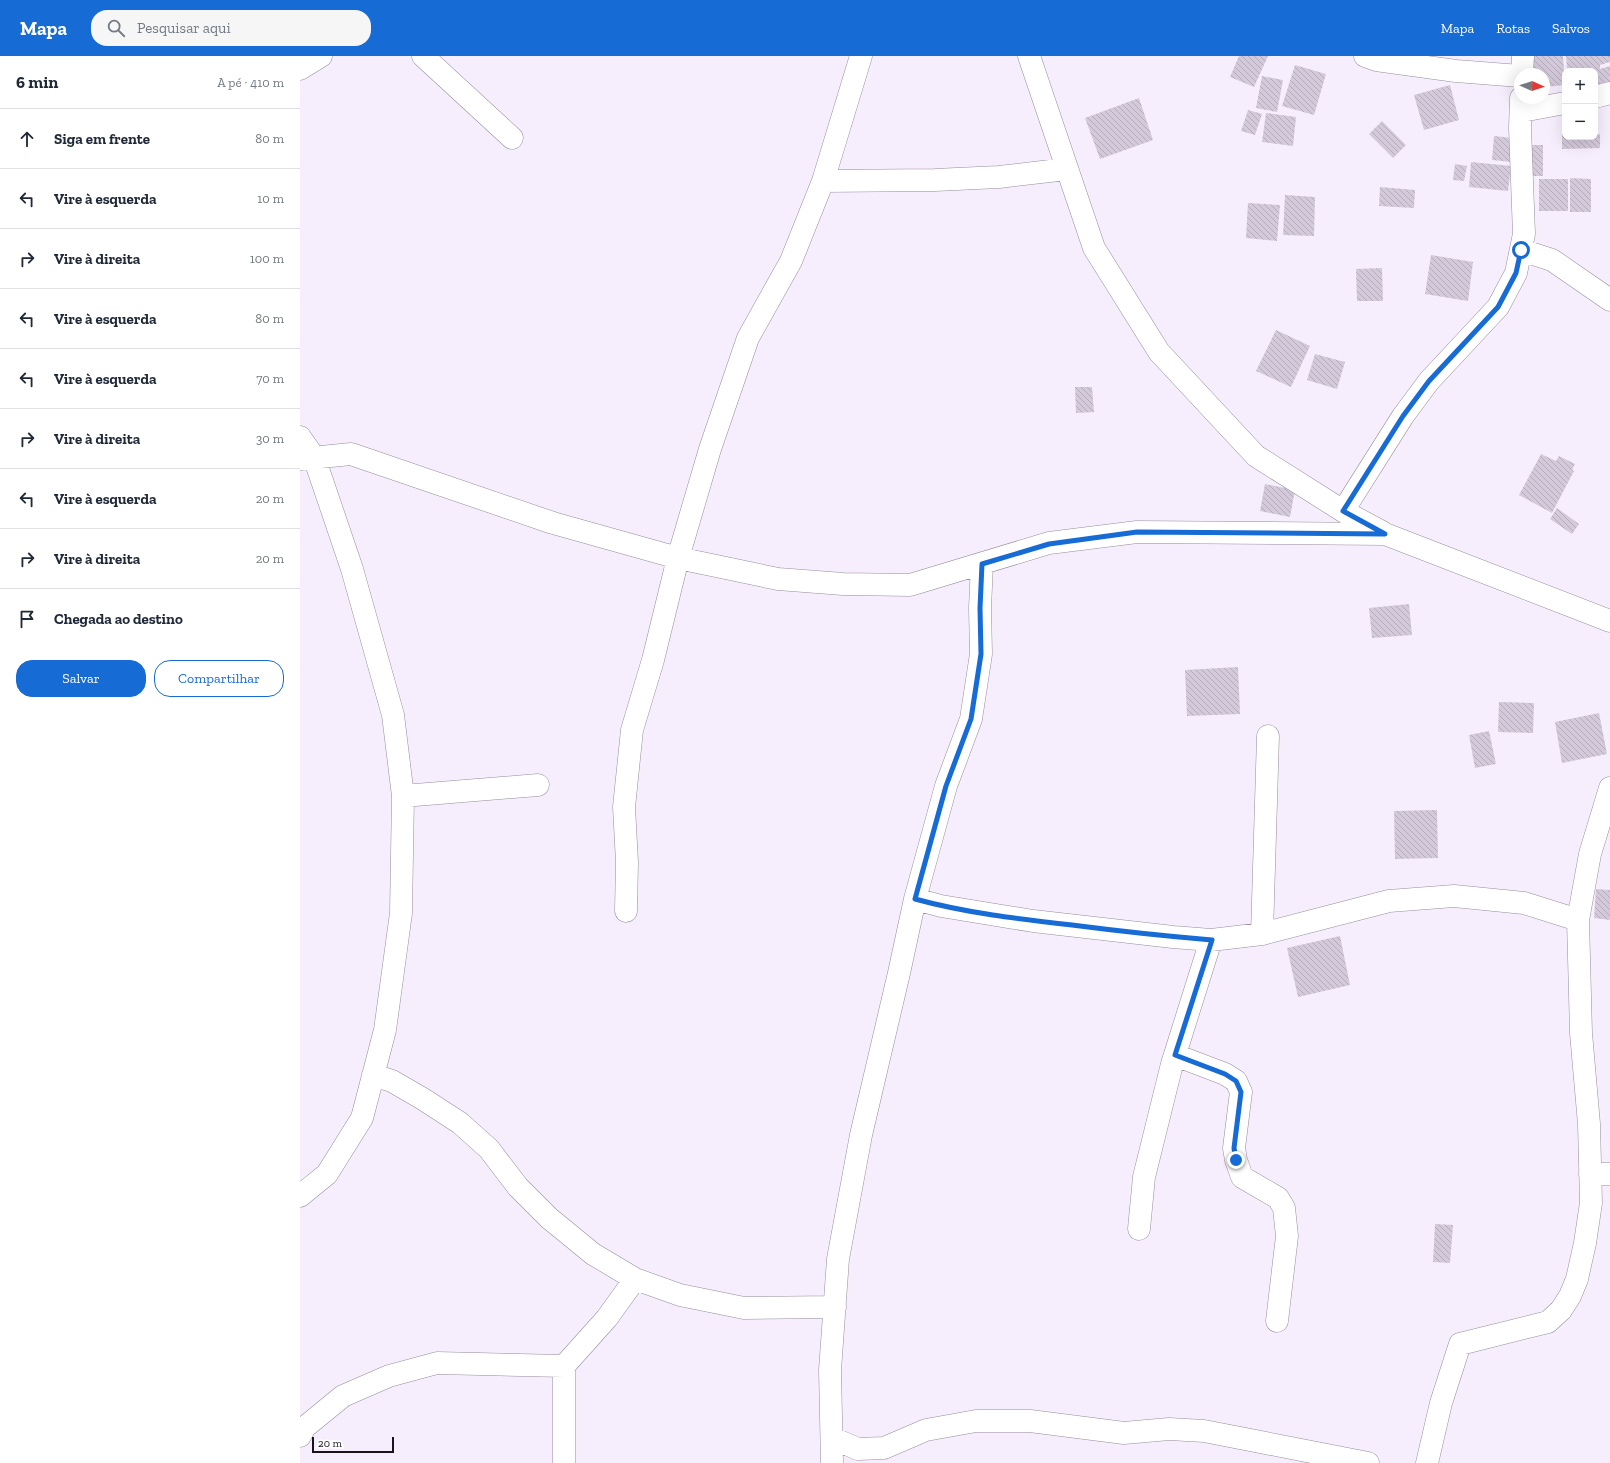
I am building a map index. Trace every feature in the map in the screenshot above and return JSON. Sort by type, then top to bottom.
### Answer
[{"type":"street","points":[[300,69],[321,56]]},
{"type":"street","points":[[423,56],[512,138]]},
{"type":"street","points":[[626,911],[627,862],[624,807],[632,730],[653,660],[678,558],[710,449],[748,338],[791,260],[823,181],[861,56]]},
{"type":"street","points":[[1029,56],[1094,248],[1159,352],[1256,456],[1343,511],[1385,534],[1610,621]]},
{"type":"street","points":[[1365,56],[1376,60],[1456,71],[1514,75]]},
{"type":"street","points":[[1522,68],[1523,56]]},
{"type":"street","points":[[1598,96],[1610,93]]},
{"type":"street","points":[[1550,103],[1562,103]]},
{"type":"street","points":[[1343,511],[1403,416],[1429,381],[1498,307],[1516,273],[1524,234],[1521,104]]},
{"type":"street","points":[[823,181],[935,180],[999,177],[1067,169]]},
{"type":"street","points":[[1521,250],[1552,260],[1610,300]]},
{"type":"street","points":[[300,437],[352,569],[393,715],[403,796],[401,913],[385,1030],[362,1118],[327,1174],[300,1196]]},
{"type":"street","points":[[307,458],[350,454],[553,523],[678,558],[778,579],[843,584],[910,585],[1049,544],[1137,532],[1385,534]]},
{"type":"street","points":[[832,1463],[830,1370],[838,1259],[861,1136],[915,899],[946,786],[971,719],[981,654],[980,608],[982,564]]},
{"type":"street","points":[[1262,934],[1268,736]]},
{"type":"street","points":[[403,796],[538,785]]},
{"type":"street","points":[[1427,1463],[1441,1403],[1460,1344],[1548,1322],[1561,1310],[1570,1296],[1577,1279],[1585,1243],[1591,1203],[1600,1174],[1589,1124],[1581,1032],[1578,920],[1590,854],[1610,788]]},
{"type":"street","points":[[915,899],[941,906],[1033,921],[1212,940],[1262,934],[1389,901],[1454,896],[1524,903],[1578,920]]},
{"type":"street","points":[[1139,1229],[1144,1178],[1175,1055],[1212,940]]},
{"type":"street","points":[[1175,1055],[1225,1074],[1236,1081],[1241,1092],[1234,1148],[1236,1160],[1242,1177],[1278,1198],[1284,1208],[1287,1236],[1277,1321]]},
{"type":"street","points":[[373,1075],[392,1081],[460,1123],[489,1149],[518,1187],[549,1218],[593,1254],[635,1279],[680,1295],[744,1308],[835,1307]]},
{"type":"street","points":[[564,1463],[564,1366],[607,1318],[635,1279]]},
{"type":"street","points":[[300,1436],[305,1427],[342,1396],[389,1376],[409,1370],[437,1363],[564,1366]]},
{"type":"street","points":[[832,1438],[858,1449],[884,1448],[926,1430],[976,1421],[1030,1421],[1124,1433],[1169,1429],[1204,1431],[1368,1463]]},
{"type":"building","points":[[1239,56],[1268,56],[1254,87],[1230,77]]},
{"type":"building","points":[[1533,56],[1563,56],[1564,68],[1562,68],[1562,85],[1550,86],[1550,68],[1532,68]]},
{"type":"building","points":[[1566,56],[1610,56],[1610,62],[1600,65],[1600,69],[1610,66],[1610,90],[1598,93],[1598,68],[1567,68]]},
{"type":"building","points":[[1295,65],[1326,74],[1314,115],[1282,106]]},
{"type":"building","points":[[1262,76],[1283,80],[1277,112],[1256,108]]},
{"type":"building","points":[[1450,85],[1459,120],[1424,130],[1414,95]]},
{"type":"building","points":[[1139,98],[1153,140],[1100,159],[1085,118]]},
{"type":"building","points":[[1248,110],[1262,114],[1255,135],[1241,131]]},
{"type":"building","points":[[1266,113],[1296,117],[1293,146],[1262,142]]},
{"type":"building","points":[[1382,121],[1406,145],[1393,158],[1369,134]]},
{"type":"building","points":[[1598,134],[1600,134],[1600,148],[1562,149],[1562,140],[1598,140]]},
{"type":"building","points":[[1494,136],[1513,138],[1511,162],[1492,160]]},
{"type":"building","points":[[1528,145],[1543,145],[1543,176],[1528,176]]},
{"type":"building","points":[[1471,162],[1511,166],[1508,191],[1469,187]]},
{"type":"building","points":[[1455,164],[1467,166],[1464,181],[1453,180]]},
{"type":"building","points":[[1570,178],[1591,179],[1591,212],[1570,212]]},
{"type":"building","points":[[1539,179],[1568,179],[1568,211],[1539,211]]},
{"type":"building","points":[[1380,187],[1415,190],[1414,208],[1379,206]]},
{"type":"building","points":[[1285,195],[1315,197],[1314,236],[1283,235]]},
{"type":"building","points":[[1248,203],[1280,205],[1277,241],[1246,238]]},
{"type":"building","points":[[1431,255],[1473,262],[1468,301],[1425,294]]},
{"type":"building","points":[[1382,268],[1383,301],[1357,301],[1356,269]]},
{"type":"building","points":[[1276,330],[1310,346],[1291,387],[1256,371]]},
{"type":"building","points":[[1315,354],[1345,362],[1337,389],[1307,380]]},
{"type":"building","points":[[1075,387],[1092,387],[1094,412],[1076,413]]},
{"type":"building","points":[[1541,454],[1556,461],[1559,456],[1575,464],[1572,470],[1574,471],[1552,513],[1519,495]]},
{"type":"building","points":[[1265,484],[1295,490],[1290,517],[1260,511]]},
{"type":"building","points":[[1557,508],[1579,524],[1572,534],[1550,519]]},
{"type":"building","points":[[1409,604],[1412,635],[1372,638],[1369,608]]},
{"type":"building","points":[[1238,667],[1240,714],[1187,716],[1185,670]]},
{"type":"building","points":[[1499,702],[1534,703],[1533,733],[1498,732]]},
{"type":"building","points":[[1599,713],[1607,754],[1562,763],[1555,722]]},
{"type":"building","points":[[1489,731],[1496,764],[1475,768],[1469,735]]},
{"type":"building","points":[[1437,810],[1438,858],[1395,859],[1394,811]]},
{"type":"building","points":[[1596,889],[1610,890],[1610,920],[1594,918]]},
{"type":"building","points":[[1340,936],[1350,985],[1298,997],[1287,948]]},
{"type":"building","points":[[1435,1224],[1453,1225],[1450,1263],[1433,1262]]},
{"type":"route","points":[[1236,1160],[1234,1148],[1241,1092],[1236,1081],[1225,1074],[1175,1055],[1212,940],[1033,921],[941,906],[915,899],[946,786],[971,719],[981,654],[980,608],[982,564],[1049,544],[1137,532],[1385,534],[1343,511],[1373,466],[1403,416],[1429,381],[1498,307],[1516,273],[1521,250]]}]
